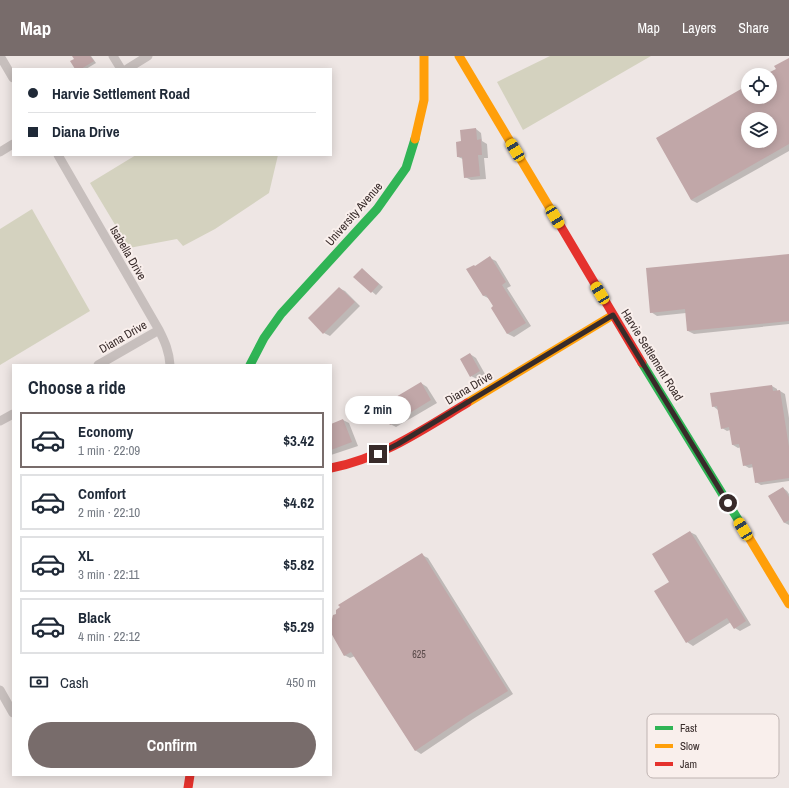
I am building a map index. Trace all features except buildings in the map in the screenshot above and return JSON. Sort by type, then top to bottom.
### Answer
[{"type":"street","points":[[0,56],[12,76]]},
{"type":"street","points":[[113,56],[120,68]]},
{"type":"street","points":[[129,68],[148,56]]},
{"type":"street","name":"University Avenue","points":[[250,364],[260,343],[281,314],[377,209],[406,168],[415,141],[424,100],[424,56]]},
{"type":"street","name":"Harvie Settlement Road","points":[[459,56],[613,315],[789,604]]},
{"type":"street","points":[[0,152],[12,145]]},
{"type":"street","name":"Isabella Drive","points":[[59,156],[159,330],[167,345],[170,364]]},
{"type":"street","name":"Diana Drive","points":[[332,468],[355,463],[398,444],[613,315]]},
{"type":"street","name":"Diana Drive","points":[[100,364],[159,330]]},
{"type":"street","points":[[0,421],[12,415]]},
{"type":"street","points":[[0,690],[12,711]]},
{"type":"street","points":[[188,788],[190,776]]},
{"type":"shaded area","points":[[550,56],[651,56],[523,130],[497,82]]},
{"type":"shaded area","points":[[134,156],[278,156],[269,193],[215,229],[183,246],[177,239],[129,248],[90,183]]},
{"type":"shaded area","points":[[32,209],[90,311],[0,365],[0,229]]},
{"type":"traffic: fast","points":[[251,364],[264,338],[281,314],[377,209],[406,168],[415,139]]},
{"type":"traffic: fast","points":[[642,363],[742,526]]},
{"type":"traffic: slow","points":[[415,139],[424,100],[424,56]]},
{"type":"traffic: slow","points":[[459,56],[554,215]]},
{"type":"traffic: slow","points":[[467,403],[613,315]]},
{"type":"traffic: slow","points":[[742,526],[789,604]]},
{"type":"traffic: jam","points":[[554,215],[642,363]]},
{"type":"traffic: jam","points":[[332,468],[368,457],[402,442],[467,403]]},
{"type":"traffic: jam","points":[[188,788],[190,776]]},
{"type":"route","points":[[378,454],[398,444],[613,315],[728,503]]}]
